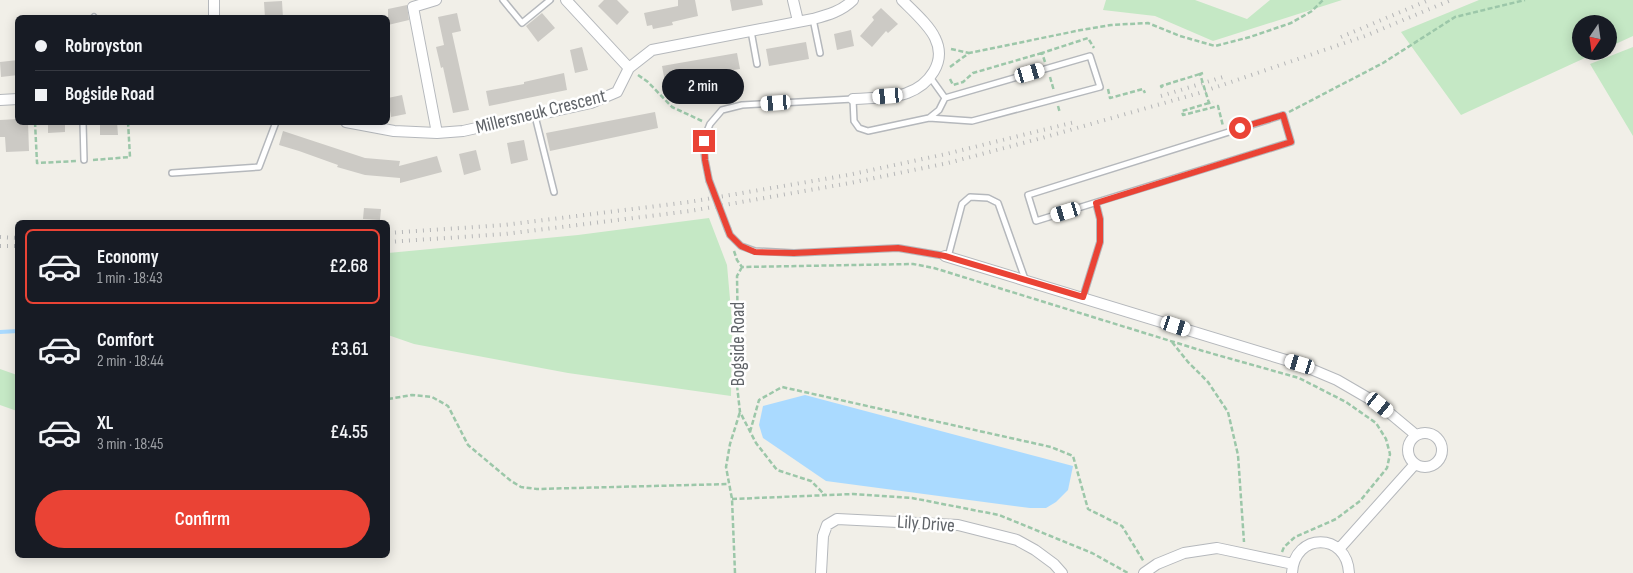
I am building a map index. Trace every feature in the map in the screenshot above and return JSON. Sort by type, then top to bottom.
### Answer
[{"type":"street","points":[[214,0],[214,15]]},
{"type":"street","points":[[436,0],[413,7],[437,133]]},
{"type":"street","points":[[566,0],[629,68]]},
{"type":"street","points":[[793,0],[798,21]]},
{"type":"street","name":"Millersneuk Crescent","points":[[362,125],[394,131],[437,133],[463,131],[591,103],[617,92],[629,68],[652,50],[813,19],[832,14],[853,0]]},
{"type":"street","points":[[853,99],[905,94],[922,86],[938,65],[938,47],[935,38],[919,17],[902,0]]},
{"type":"street","points":[[0,100],[15,99]]},
{"type":"street","points":[[947,256],[1300,364],[1337,380],[1380,405],[1416,435]]},
{"type":"street","points":[[1428,433],[1438,438],[1442,454],[1436,463],[1431,466],[1415,464],[1409,455],[1408,449],[1412,439],[1416,435],[1428,433]]},
{"type":"street","points":[[1338,549],[1415,464]]},
{"type":"street","name":"Lily Drive","points":[[822,573],[823,536],[827,525],[837,519],[958,524],[1017,540],[1036,550],[1062,573]]},
{"type":"street","points":[[1146,571],[1157,564],[1184,553],[1217,548],[1278,561],[1292,568],[1296,555],[1303,548],[1321,542],[1330,544],[1345,556],[1349,573]]},
{"type":"lane","points":[[503,0],[522,23],[550,0]]},
{"type":"lane","points":[[813,19],[820,53]]},
{"type":"lane","points":[[750,31],[757,64]]},
{"type":"lane","points":[[929,118],[939,110],[946,98],[1090,56],[1100,87],[972,121],[929,118],[868,130],[859,128],[854,121],[853,99],[742,105],[722,110],[710,124],[704,141],[705,160],[709,180],[729,233],[741,246],[755,252],[794,253],[898,248],[947,256],[962,204],[970,197],[988,198],[998,203],[1025,280]]},
{"type":"lane","points":[[930,77],[946,98]]},
{"type":"lane","points":[[535,115],[554,192]]},
{"type":"lane","points":[[1283,115],[1291,142],[1036,222],[1028,195],[1225,133],[1283,115]]},
{"type":"lane","points":[[82,125],[84,160]]},
{"type":"lane","points":[[172,173],[259,167],[275,125]]},
{"type":"lane","points":[[1083,297],[1100,242],[1100,219],[1096,203]]},
{"type":"path","points":[[951,49],[969,53],[1081,30],[1111,25],[1148,23],[1180,36],[1215,46],[1250,38],[1291,23],[1312,12],[1323,0]]},
{"type":"path","points":[[1283,115],[1383,63],[1455,17],[1525,0]]},
{"type":"path","points":[[950,67],[969,53]]},
{"type":"path","points":[[950,79],[953,84],[956,84],[963,82],[973,73],[1042,53]]},
{"type":"path","points":[[629,68],[648,82],[672,107],[710,124]]},
{"type":"path","points":[[1162,88],[1161,86],[1201,73],[1211,102],[1182,111],[1183,114],[1218,106],[1225,133]]},
{"type":"path","points":[[1110,98],[1143,89],[1145,93]]},
{"type":"path","points":[[729,233],[737,260],[742,267],[913,264],[934,268],[1299,378],[1346,402],[1376,423],[1386,439],[1390,454],[1387,468],[1360,501],[1336,519],[1295,537],[1284,547],[1278,561]]},
{"type":"path","name":"Bogside Road","points":[[740,412],[735,368],[738,340],[737,276],[742,267]]},
{"type":"path","points":[[1172,341],[1188,362],[1208,382],[1228,412],[1238,455],[1244,554]]},
{"type":"path","points":[[750,432],[759,400],[782,386],[1051,447],[1073,456],[1088,508],[1122,526],[1146,571]]},
{"type":"path","points":[[390,399],[412,395],[432,398],[448,406],[468,445],[511,481],[521,486],[537,490],[729,484]]},
{"type":"path","points":[[740,412],[756,443],[777,470],[811,481],[826,495]]},
{"type":"path","points":[[736,573],[732,499],[726,467],[730,444],[740,412]]},
{"type":"green space","points":[[1106,0],[1195,0],[1247,19],[1270,0],[1342,0],[1213,41],[1155,16],[1103,10]]},
{"type":"green space","points":[[1479,0],[1633,0],[1633,36],[1618,43],[1618,15],[1572,15],[1572,60],[1580,60],[1461,115],[1401,32]]},
{"type":"green space","points":[[1633,47],[1633,136],[1590,64],[1600,60],[1618,60],[1618,53]]},
{"type":"green space","points":[[709,218],[727,265],[732,322],[731,396],[568,373],[414,344],[390,336],[390,253],[578,235]]},
{"type":"green space","points":[[0,369],[15,374],[15,410],[0,405]]},
{"type":"water","points":[[805,395],[1073,466],[1068,490],[1056,502],[1046,508],[1030,508],[826,481],[763,438],[759,425],[763,406]]},
{"type":"building","points":[[604,0],[617,0],[629,12],[617,25],[598,6]]},
{"type":"building","points":[[678,0],[695,0],[698,16],[672,22],[673,25],[653,29],[652,25],[647,26],[644,13],[678,6]]},
{"type":"building","points":[[730,0],[762,0],[763,5],[732,11]]},
{"type":"building","points":[[282,1],[283,15],[265,15],[264,2]]},
{"type":"building","points":[[407,5],[409,20],[390,25],[388,9]]},
{"type":"building","points":[[881,8],[898,24],[888,33],[886,31],[872,47],[860,36],[874,20],[872,17]]},
{"type":"building","points":[[457,13],[461,31],[452,33],[469,110],[453,113],[443,67],[441,68],[436,47],[444,45],[438,17]]},
{"type":"building","points":[[542,13],[555,28],[538,42],[526,26]]},
{"type":"building","points":[[851,30],[854,46],[837,50],[834,34]]},
{"type":"building","points":[[806,42],[809,59],[769,66],[766,49]]},
{"type":"building","points":[[582,47],[588,70],[575,73],[570,50]]},
{"type":"building","points":[[737,53],[740,69],[721,72],[721,70],[665,82],[662,66]]},
{"type":"building","points":[[15,60],[15,75],[1,77],[0,62]]},
{"type":"building","points":[[564,73],[567,90],[489,106],[486,91],[524,84],[524,82]]},
{"type":"building","points":[[402,95],[406,114],[391,117],[390,98]]},
{"type":"building","points":[[655,112],[658,128],[550,151],[546,133]]},
{"type":"building","points":[[15,119],[15,125],[28,125],[29,151],[6,152],[5,137],[0,137],[0,120]]},
{"type":"building","points":[[48,125],[65,125],[65,132],[48,133]]},
{"type":"building","points":[[100,125],[117,125],[118,135],[100,135]]},
{"type":"building","points":[[283,131],[365,158],[400,161],[399,166],[437,156],[442,172],[400,183],[400,178],[365,175],[337,167],[338,165],[279,145]]},
{"type":"building","points":[[524,140],[528,160],[511,164],[507,143]]},
{"type":"building","points":[[476,150],[481,170],[464,175],[459,154]]},
{"type":"building","points":[[364,208],[381,209],[380,220],[363,219]]},
{"type":"waterway","points":[[0,332],[15,331]]},
{"type":"railway","points":[[1341,37],[1429,0]]},
{"type":"railway","points":[[390,242],[505,234],[690,211],[850,183],[948,163],[1199,93],[1365,36],[1451,0]]},
{"type":"railway","points":[[1161,96],[1223,77]]},
{"type":"railway","points":[[390,233],[504,225],[689,202],[848,175],[946,154],[1075,122]]},
{"type":"railway","points":[[0,237],[15,238]]},
{"type":"railway","points":[[0,246],[15,246]]},
{"type":"route","points":[[704,141],[709,180],[730,235],[741,246],[755,252],[794,253],[898,248],[945,256],[1083,297],[1100,242],[1100,219],[1096,203],[1291,142],[1283,115],[1240,128]]}]
